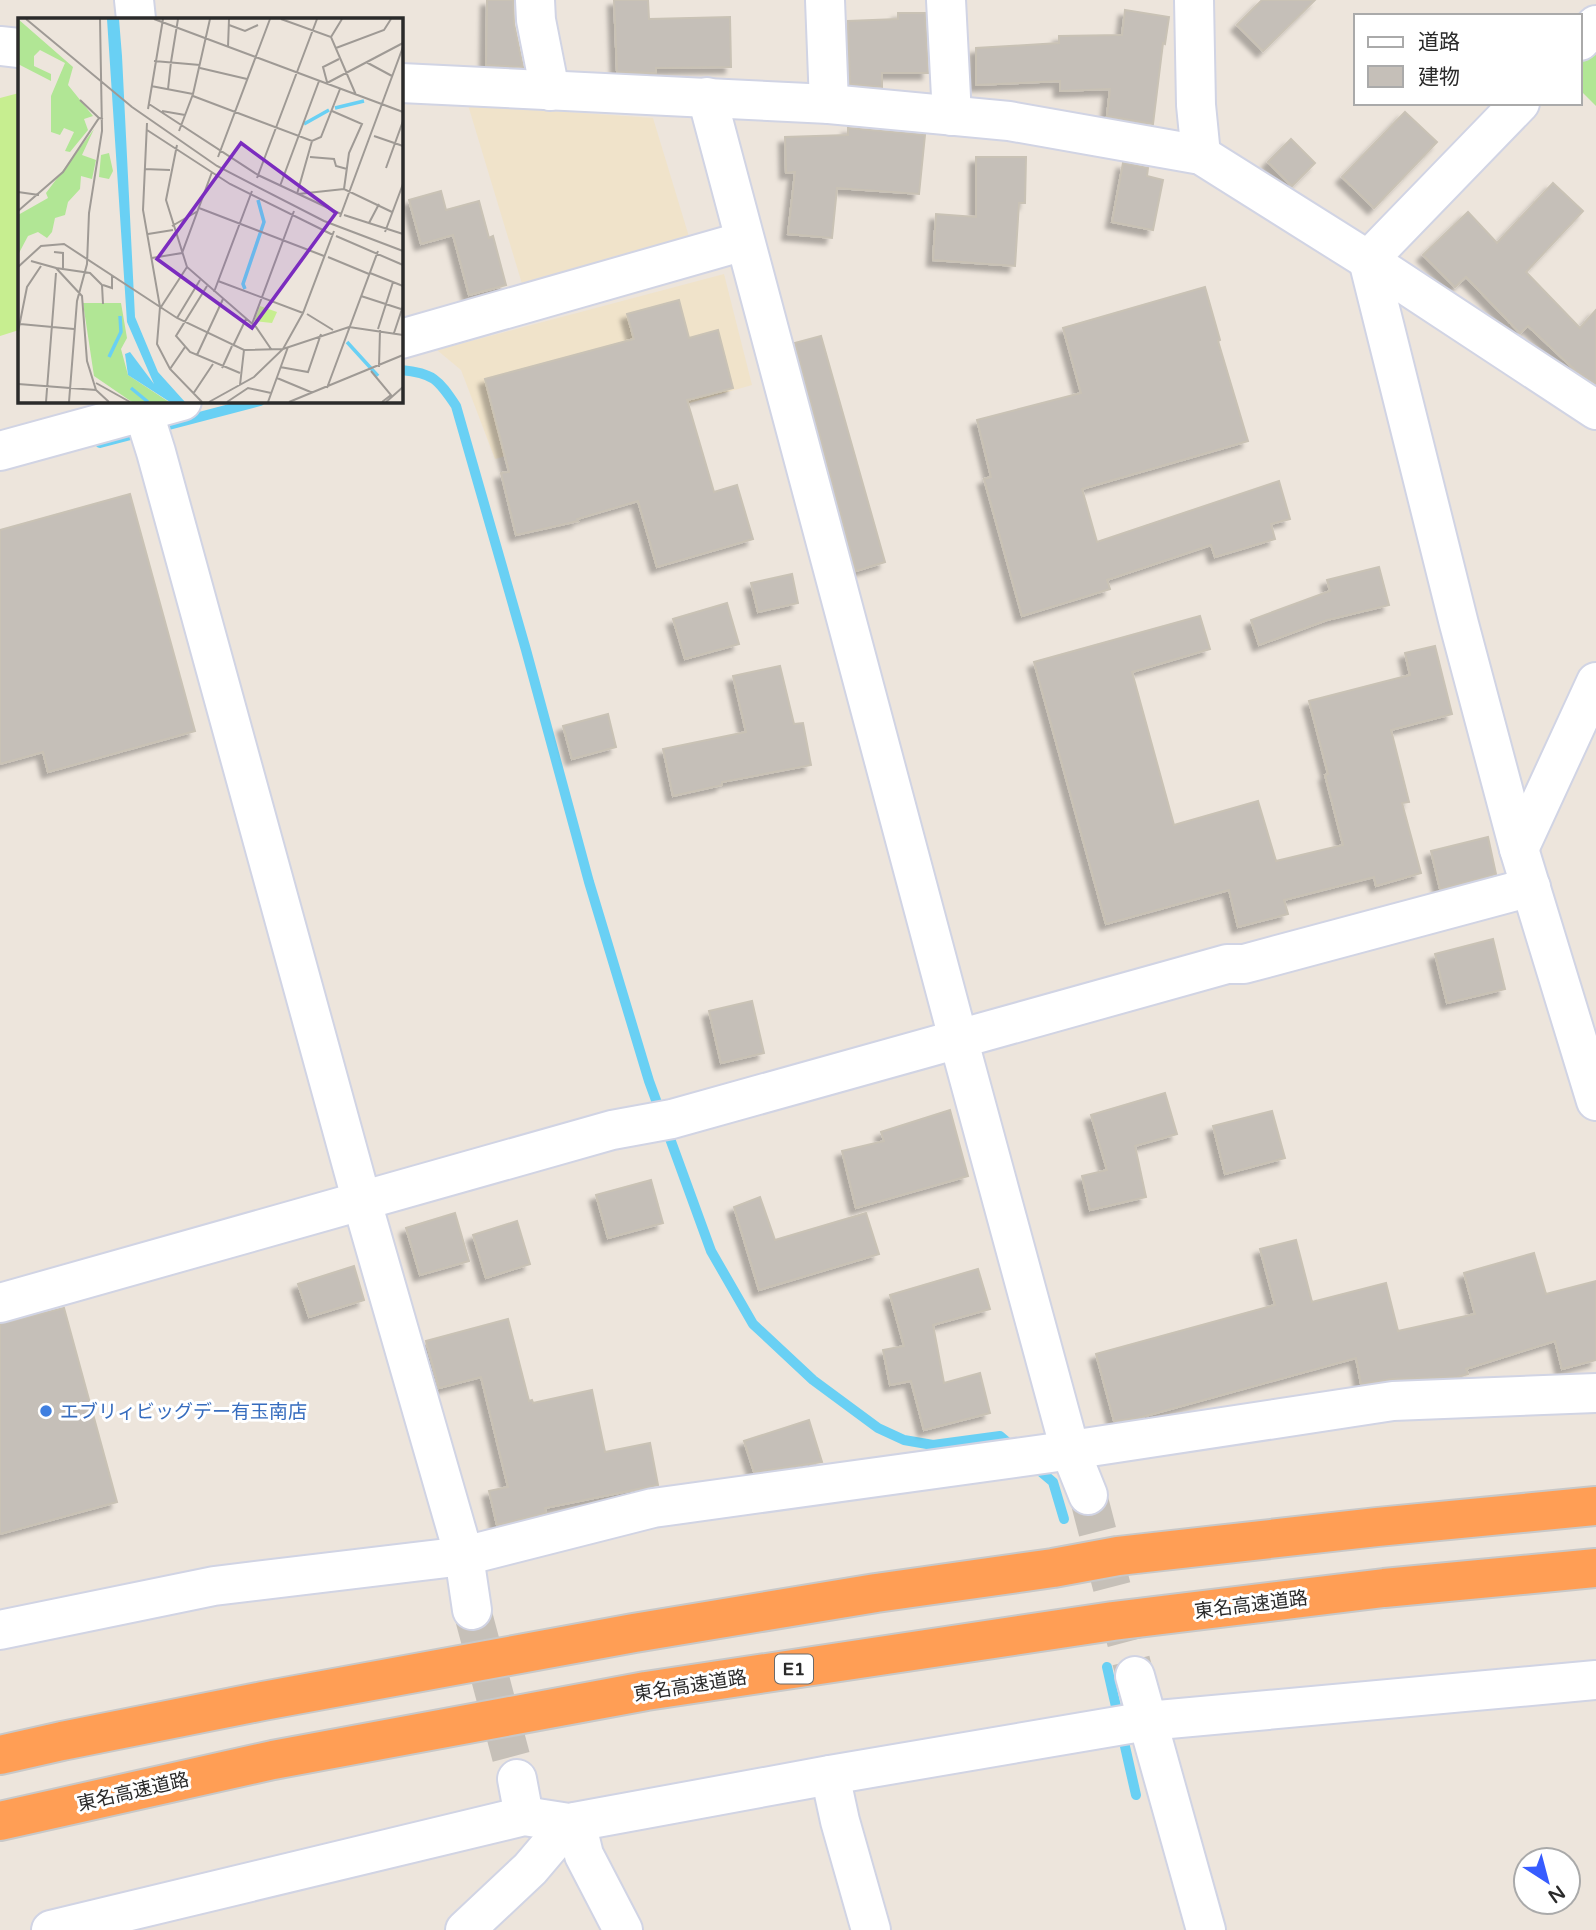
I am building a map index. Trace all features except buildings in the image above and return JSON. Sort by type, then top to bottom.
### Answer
[{"type":"highway","points":[[0,1753],[621,1635],[876,1593],[1118,1556],[1596,1506]]},
{"type":"highway","name":"東名高速道路","points":[[0,1821],[273,1760],[659,1689],[1113,1621],[1384,1588],[1596,1568]]},
{"type":"street","points":[[134,0],[136,18]]},
{"type":"street","points":[[535,0],[536,20],[550,91]]},
{"type":"street","points":[[825,0],[830,104]]},
{"type":"street","points":[[946,0],[952,116]]},
{"type":"street","points":[[1194,0],[1196,104],[1201,155]]},
{"type":"street","points":[[1582,39],[1596,25]]},
{"type":"street","points":[[0,46],[18,48]]},
{"type":"street","points":[[402,83],[830,104],[1009,121],[1201,155],[1368,260],[1596,410]]},
{"type":"street","points":[[707,97],[958,1038],[1060,1451],[1088,1495]]},
{"type":"street","points":[[1368,260],[1518,105]]},
{"type":"street","points":[[402,339],[744,241]]},
{"type":"street","points":[[1368,260],[1519,849],[1596,1101]]},
{"type":"street","points":[[0,451],[142,406],[174,402]]},
{"type":"street","points":[[142,406],[362,1202],[464,1556],[472,1611]]},
{"type":"street","points":[[1519,849],[1596,682]]},
{"type":"street","points":[[0,1303],[612,1130],[659,1122],[1227,964],[1244,964],[1531,887]]},
{"type":"street","points":[[0,1630],[214,1586],[464,1556],[653,1508],[996,1461],[1393,1401],[1596,1393]]},
{"type":"street","points":[[1135,1676],[1144,1722],[1206,1930]]},
{"type":"street","points":[[51,1930],[524,1816],[572,1823],[1144,1722],[1596,1680]]},
{"type":"street","points":[[830,1776],[871,1930]]},
{"type":"street","points":[[517,1779],[524,1816]]},
{"type":"street","points":[[0,1829],[75,1804]]},
{"type":"street","points":[[465,1930],[530,1869],[572,1823]]},
{"type":"street","points":[[572,1823],[584,1855],[623,1930]]},
{"type":"shaded area","points":[[468,105],[653,118],[690,240],[523,287]]},
{"type":"shaded area","points":[[724,274],[752,385],[495,459],[461,370],[437,350]]},
{"type":"green space","points":[[1596,44],[1596,106],[1582,92],[1582,58]]},
{"type":"green space","points":[[18,93],[18,330],[0,336],[0,98]]},
{"type":"waterway","points":[[402,370],[421,373],[434,379],[456,406],[589,882],[649,1081],[711,1251],[753,1324],[813,1380],[878,1428],[904,1440],[933,1445],[1000,1436],[1014,1448]]},
{"type":"waterway","points":[[100,443],[256,402]]},
{"type":"waterway","points":[[1034,1466],[1053,1482],[1064,1519]]},
{"type":"waterway","points":[[1107,1667],[1136,1795]]},
{"type":"tunnel","points":[[1088,1495],[1135,1676]]},
{"type":"tunnel","points":[[472,1610],[517,1779]]},
{"type":"place","name":"エブリィビッグデー有玉南店","points":[[46,1411]]}]
